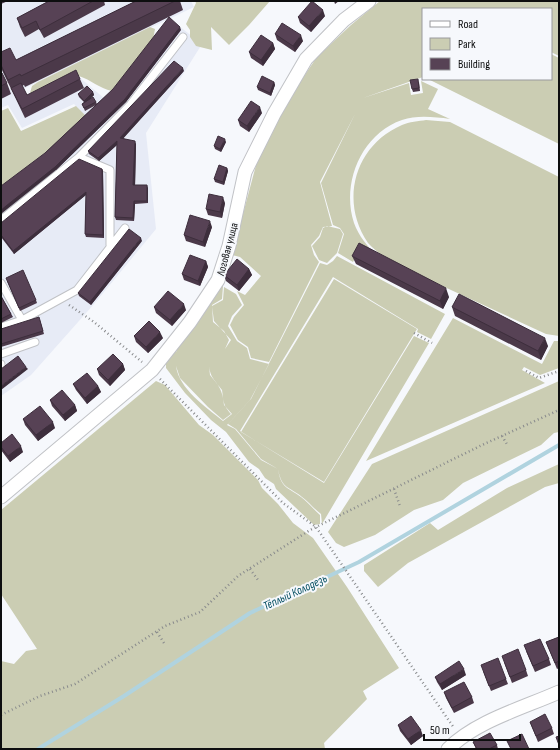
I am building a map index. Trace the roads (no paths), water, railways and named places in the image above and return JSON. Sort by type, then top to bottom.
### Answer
[{"type":"street","name":"Логовая улица","points":[[1,497],[152,370],[190,322],[218,280],[229,246],[245,172],[274,114],[306,59],[344,20],[369,1]]},
{"type":"street","points":[[448,749],[460,737],[480,726],[559,692]]},
{"type":"lane","points":[[1,220],[80,157],[130,105],[183,37]]},
{"type":"lane","points":[[80,157],[110,170],[110,245]]},
{"type":"lane","points":[[1,328],[22,320],[77,290],[124,228]]},
{"type":"lane","points":[[1,283],[22,320]]},
{"type":"lane","points":[[1,354],[35,342]]},
{"type":"waterway","name":"Тёплый Колодезь","points":[[38,749],[124,696],[250,613],[359,562],[559,445]]}]
